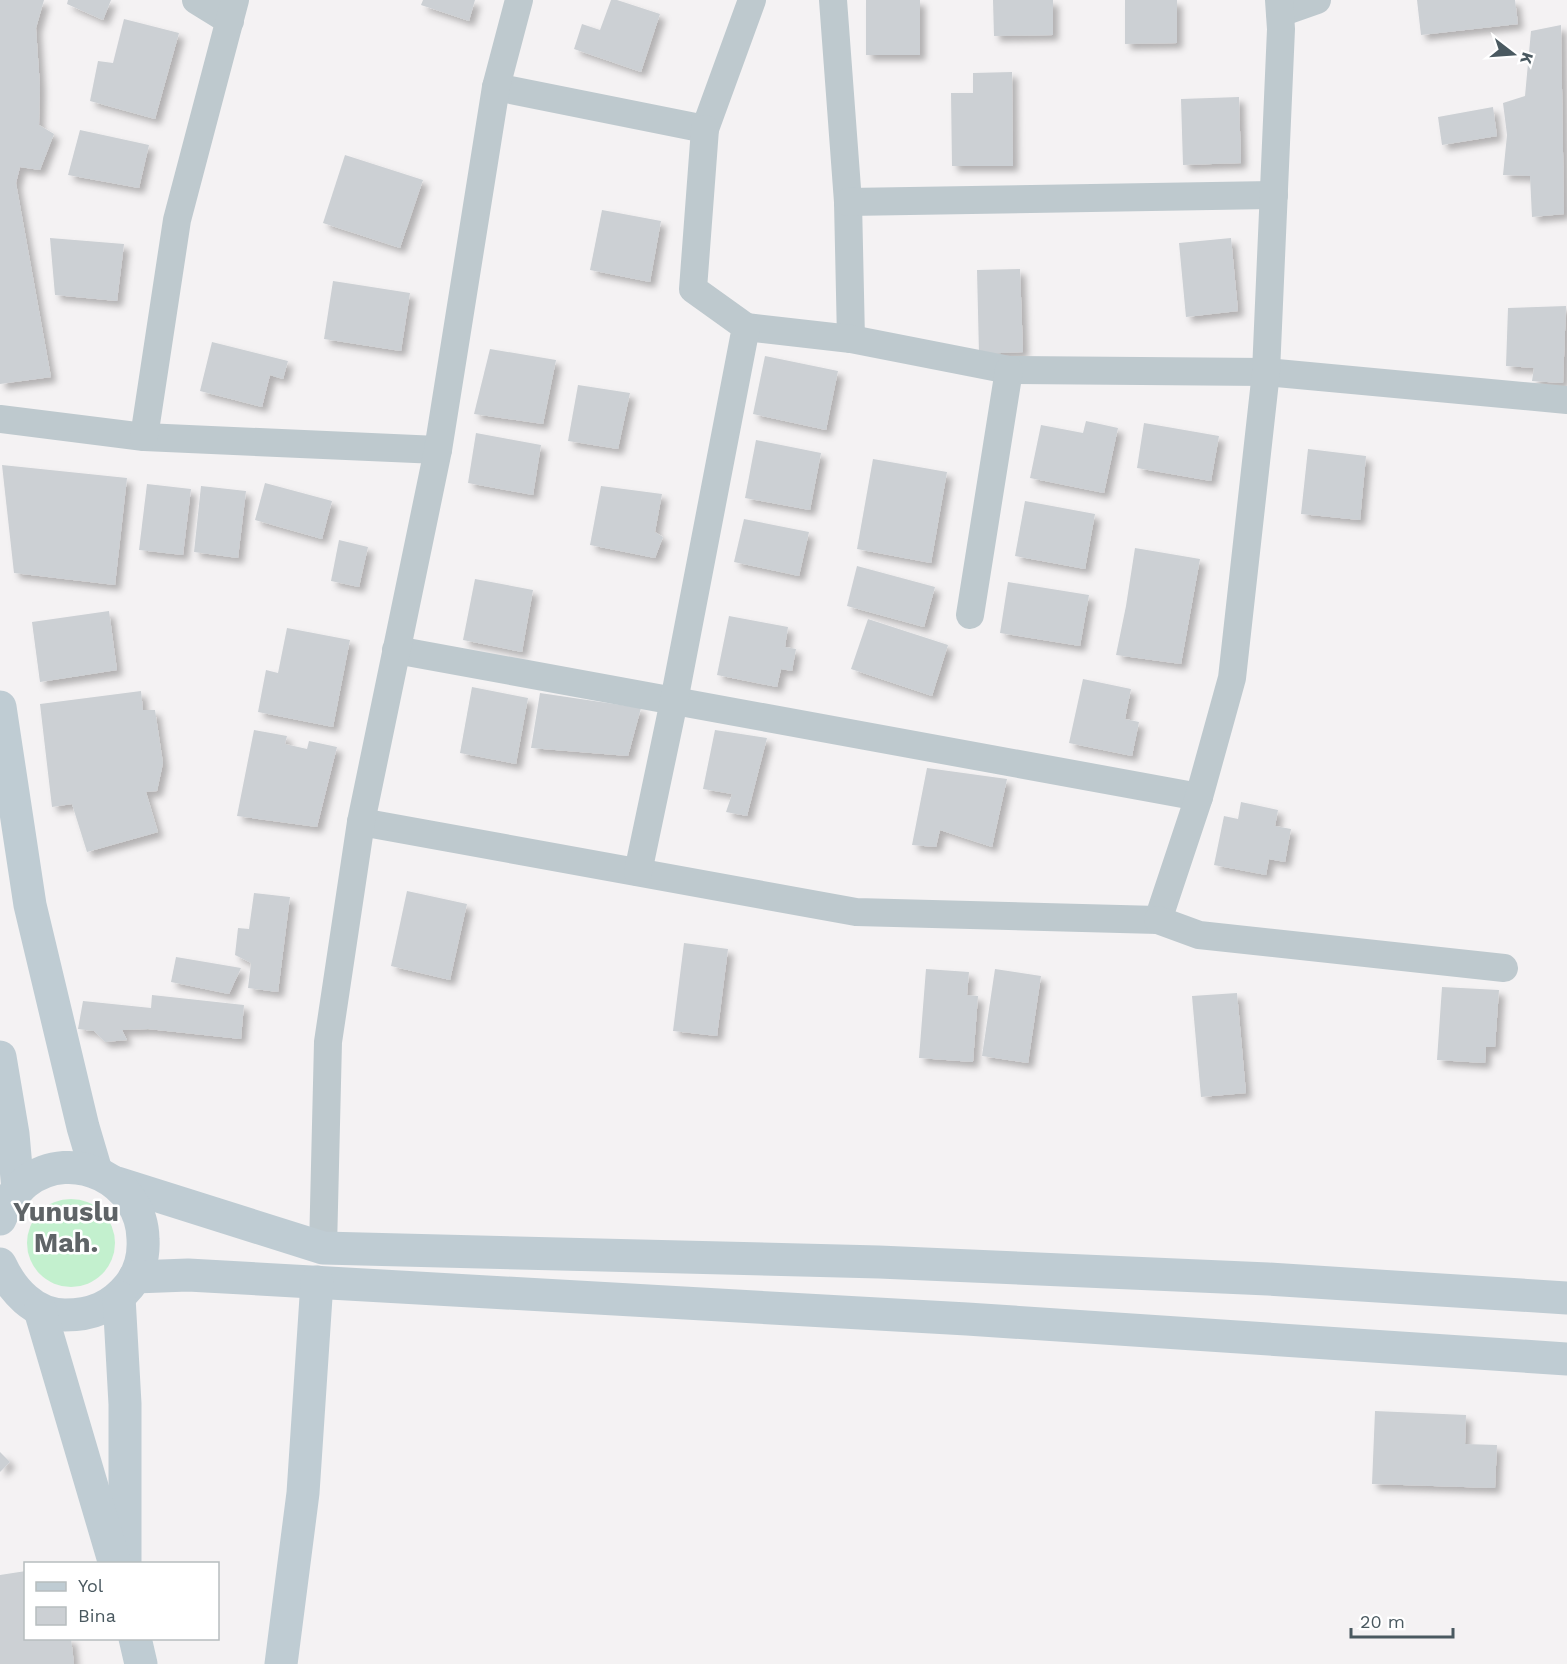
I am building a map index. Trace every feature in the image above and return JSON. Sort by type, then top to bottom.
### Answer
[{"type":"main road","points":[[0,708],[30,905],[83,1127],[106,1177],[134,1203],[143,1227],[144,1252],[127,1287],[101,1309],[81,1315],[61,1315],[21,1301]]},
{"type":"main road","points":[[0,1057],[13,1134],[6,1207]]},
{"type":"main road","points":[[6,1207],[27,1181],[48,1170],[72,1167],[323,1248],[879,1262],[1268,1279],[1567,1298]]},
{"type":"main road","points":[[0,1264],[8,1282],[21,1301],[115,1562]]},
{"type":"main road","points":[[127,1287],[188,1275],[967,1319],[1567,1359]]},
{"type":"main road","points":[[281,1664],[303,1493],[318,1282]]},
{"type":"main road","points":[[125,1562],[127,1287]]},
{"type":"main road","points":[[135,1640],[141,1664]]},
{"type":"street","points":[[144,437],[177,220],[233,10],[196,0]]},
{"type":"street","points":[[323,1248],[328,1042],[361,822],[438,450],[496,87],[519,0]]},
{"type":"street","points":[[752,0],[705,129],[693,289],[746,327],[851,339],[1009,370],[1266,372],[1567,400]]},
{"type":"street","points":[[833,0],[848,202],[851,339]]},
{"type":"street","points":[[1158,920],[1199,797],[1232,678],[1266,372],[1281,29],[1279,6],[1317,0]]},
{"type":"street","points":[[496,87],[705,129]]},
{"type":"street","points":[[848,202],[1274,195]]},
{"type":"street","points":[[638,872],[674,701],[746,327]]},
{"type":"street","points":[[970,615],[1009,370]]},
{"type":"street","points":[[0,419],[144,437],[438,450]]},
{"type":"street","points":[[396,650],[1199,797]]},
{"type":"street","points":[[361,822],[856,912],[1158,920],[1199,935],[1504,968]]},
{"type":"green space","points":[[71,1199],[88,1202],[102,1212],[112,1226],[115,1243],[112,1260],[102,1274],[88,1284],[71,1287],[54,1284],[40,1274],[30,1260],[27,1243],[30,1226],[40,1212],[54,1202]]},
{"type":"building","points":[[0,0],[44,0],[36,28],[40,87],[39,125],[54,134],[40,170],[20,167],[16,183],[51,377],[0,384]]},
{"type":"building","points":[[68,0],[111,0],[103,20],[67,4]]},
{"type":"building","points":[[423,0],[475,0],[469,21],[421,5]]},
{"type":"building","points":[[611,0],[660,14],[641,72],[574,49],[582,24],[600,30]]},
{"type":"building","points":[[866,0],[920,0],[920,55],[866,55]]},
{"type":"building","points":[[993,0],[1053,0],[1053,35],[994,36]]},
{"type":"building","points":[[1125,0],[1177,0],[1177,43],[1125,44]]},
{"type":"building","points":[[1417,0],[1515,0],[1518,24],[1421,35]]},
{"type":"building","points":[[124,19],[179,33],[155,119],[90,101],[98,61],[113,63]]},
{"type":"building","points":[[1561,25],[1564,214],[1532,217],[1530,176],[1503,175],[1507,135],[1503,103],[1525,96],[1531,31]]},
{"type":"building","points":[[1012,72],[1013,166],[952,166],[951,93],[973,93],[973,73]]},
{"type":"building","points":[[1239,97],[1241,163],[1183,165],[1181,99]]},
{"type":"building","points":[[1493,107],[1497,136],[1442,145],[1438,117]]},
{"type":"building","points":[[80,130],[149,145],[139,188],[68,175]]},
{"type":"building","points":[[345,155],[423,180],[400,248],[323,223]]},
{"type":"building","points":[[602,210],[661,221],[650,282],[590,270]]},
{"type":"building","points":[[50,238],[124,244],[117,301],[55,295]]},
{"type":"building","points":[[1231,238],[1238,311],[1186,317],[1179,243]]},
{"type":"building","points":[[1020,269],[1023,352],[979,354],[977,270]]},
{"type":"building","points":[[333,281],[410,293],[401,351],[324,339]]},
{"type":"building","points":[[1566,306],[1563,383],[1532,381],[1534,368],[1506,366],[1508,308]]},
{"type":"building","points":[[212,342],[288,361],[283,379],[270,375],[262,407],[200,391]]},
{"type":"building","points":[[490,349],[556,360],[543,424],[474,414]]},
{"type":"building","points":[[765,356],[838,371],[826,430],[753,414]]},
{"type":"building","points":[[578,385],[630,393],[618,449],[568,441]]},
{"type":"building","points":[[1086,421],[1118,428],[1104,493],[1030,478],[1041,425],[1083,433]]},
{"type":"building","points":[[1144,423],[1219,436],[1211,481],[1137,468]]},
{"type":"building","points":[[476,433],[541,445],[533,495],[468,483]]},
{"type":"building","points":[[756,440],[821,453],[810,510],[745,498]]},
{"type":"building","points":[[1308,449],[1366,456],[1360,520],[1301,514]]},
{"type":"building","points":[[873,459],[947,472],[931,563],[857,549]]},
{"type":"building","points":[[2,465],[127,478],[115,585],[14,573]]},
{"type":"building","points":[[265,483],[332,501],[322,539],[255,520]]},
{"type":"building","points":[[147,484],[191,489],[183,555],[139,550]]},
{"type":"building","points":[[201,486],[246,491],[238,558],[194,552]]},
{"type":"building","points":[[601,486],[662,494],[655,532],[663,537],[655,558],[590,545]]},
{"type":"building","points":[[1025,501],[1095,514],[1085,569],[1015,556]]},
{"type":"building","points":[[744,519],[809,532],[799,576],[734,562]]},
{"type":"building","points":[[339,540],[368,547],[359,587],[331,581]]},
{"type":"building","points":[[1135,548],[1200,559],[1181,664],[1116,655]]},
{"type":"building","points":[[857,566],[935,587],[924,627],[847,606]]},
{"type":"building","points":[[475,579],[533,590],[522,652],[463,640]]},
{"type":"building","points":[[1008,582],[1089,595],[1080,646],[1000,633]]},
{"type":"building","points":[[109,611],[117,670],[40,682],[32,622]]},
{"type":"building","points":[[729,616],[788,627],[785,647],[796,649],[792,671],[781,669],[777,687],[717,675]]},
{"type":"building","points":[[868,619],[948,645],[932,696],[851,669]]},
{"type":"building","points":[[287,628],[350,640],[333,727],[258,712],[266,670],[278,673]]},
{"type":"building","points":[[1083,679],[1131,689],[1125,719],[1139,722],[1132,756],[1069,743]]},
{"type":"building","points":[[472,687],[528,698],[516,764],[460,753]]},
{"type":"building","points":[[141,691],[143,710],[155,710],[163,763],[157,791],[146,792],[158,832],[87,852],[72,804],[52,807],[40,704]]},
{"type":"building","points":[[540,693],[641,708],[628,756],[531,748]]},
{"type":"building","points":[[254,730],[287,736],[285,744],[307,749],[309,741],[337,747],[317,827],[237,816]]},
{"type":"building","points":[[715,730],[767,738],[747,816],[726,812],[732,794],[703,789]]},
{"type":"building","points":[[927,768],[1007,779],[992,847],[940,830],[936,847],[912,845]]},
{"type":"building","points":[[1241,802],[1278,810],[1275,826],[1291,829],[1285,862],[1269,859],[1266,875],[1214,865],[1224,816],[1238,819]]},
{"type":"building","points":[[407,891],[467,904],[450,980],[391,966]]},
{"type":"building","points":[[254,893],[290,897],[278,992],[248,988],[251,963],[235,955],[238,928],[249,929]]},
{"type":"building","points":[[684,943],[728,949],[717,1036],[673,1031]]},
{"type":"building","points":[[176,957],[241,968],[229,994],[171,982]]},
{"type":"building","points":[[926,969],[969,972],[967,995],[978,996],[973,1062],[919,1058]]},
{"type":"building","points":[[995,969],[1041,976],[1028,1063],[982,1056]]},
{"type":"building","points":[[1442,987],[1499,990],[1495,1047],[1486,1047],[1485,1063],[1437,1060]]},
{"type":"building","points":[[1237,993],[1246,1093],[1201,1097],[1192,996]]},
{"type":"building","points":[[152,995],[244,1005],[241,1039],[148,1029],[122,1030],[127,1040],[105,1042],[94,1031],[78,1029],[83,1001],[151,1008]]},
{"type":"building","points":[[1375,1411],[1466,1415],[1465,1444],[1497,1445],[1495,1488],[1372,1484]]},
{"type":"building","points":[[0,1452],[10,1462],[0,1472]]},
{"type":"building","points":[[24,1571],[24,1640],[71,1640],[74,1664],[0,1664],[0,1575]]},
{"type":"district","name":"Yunuslu Mah.","points":[[66,1228]]}]
